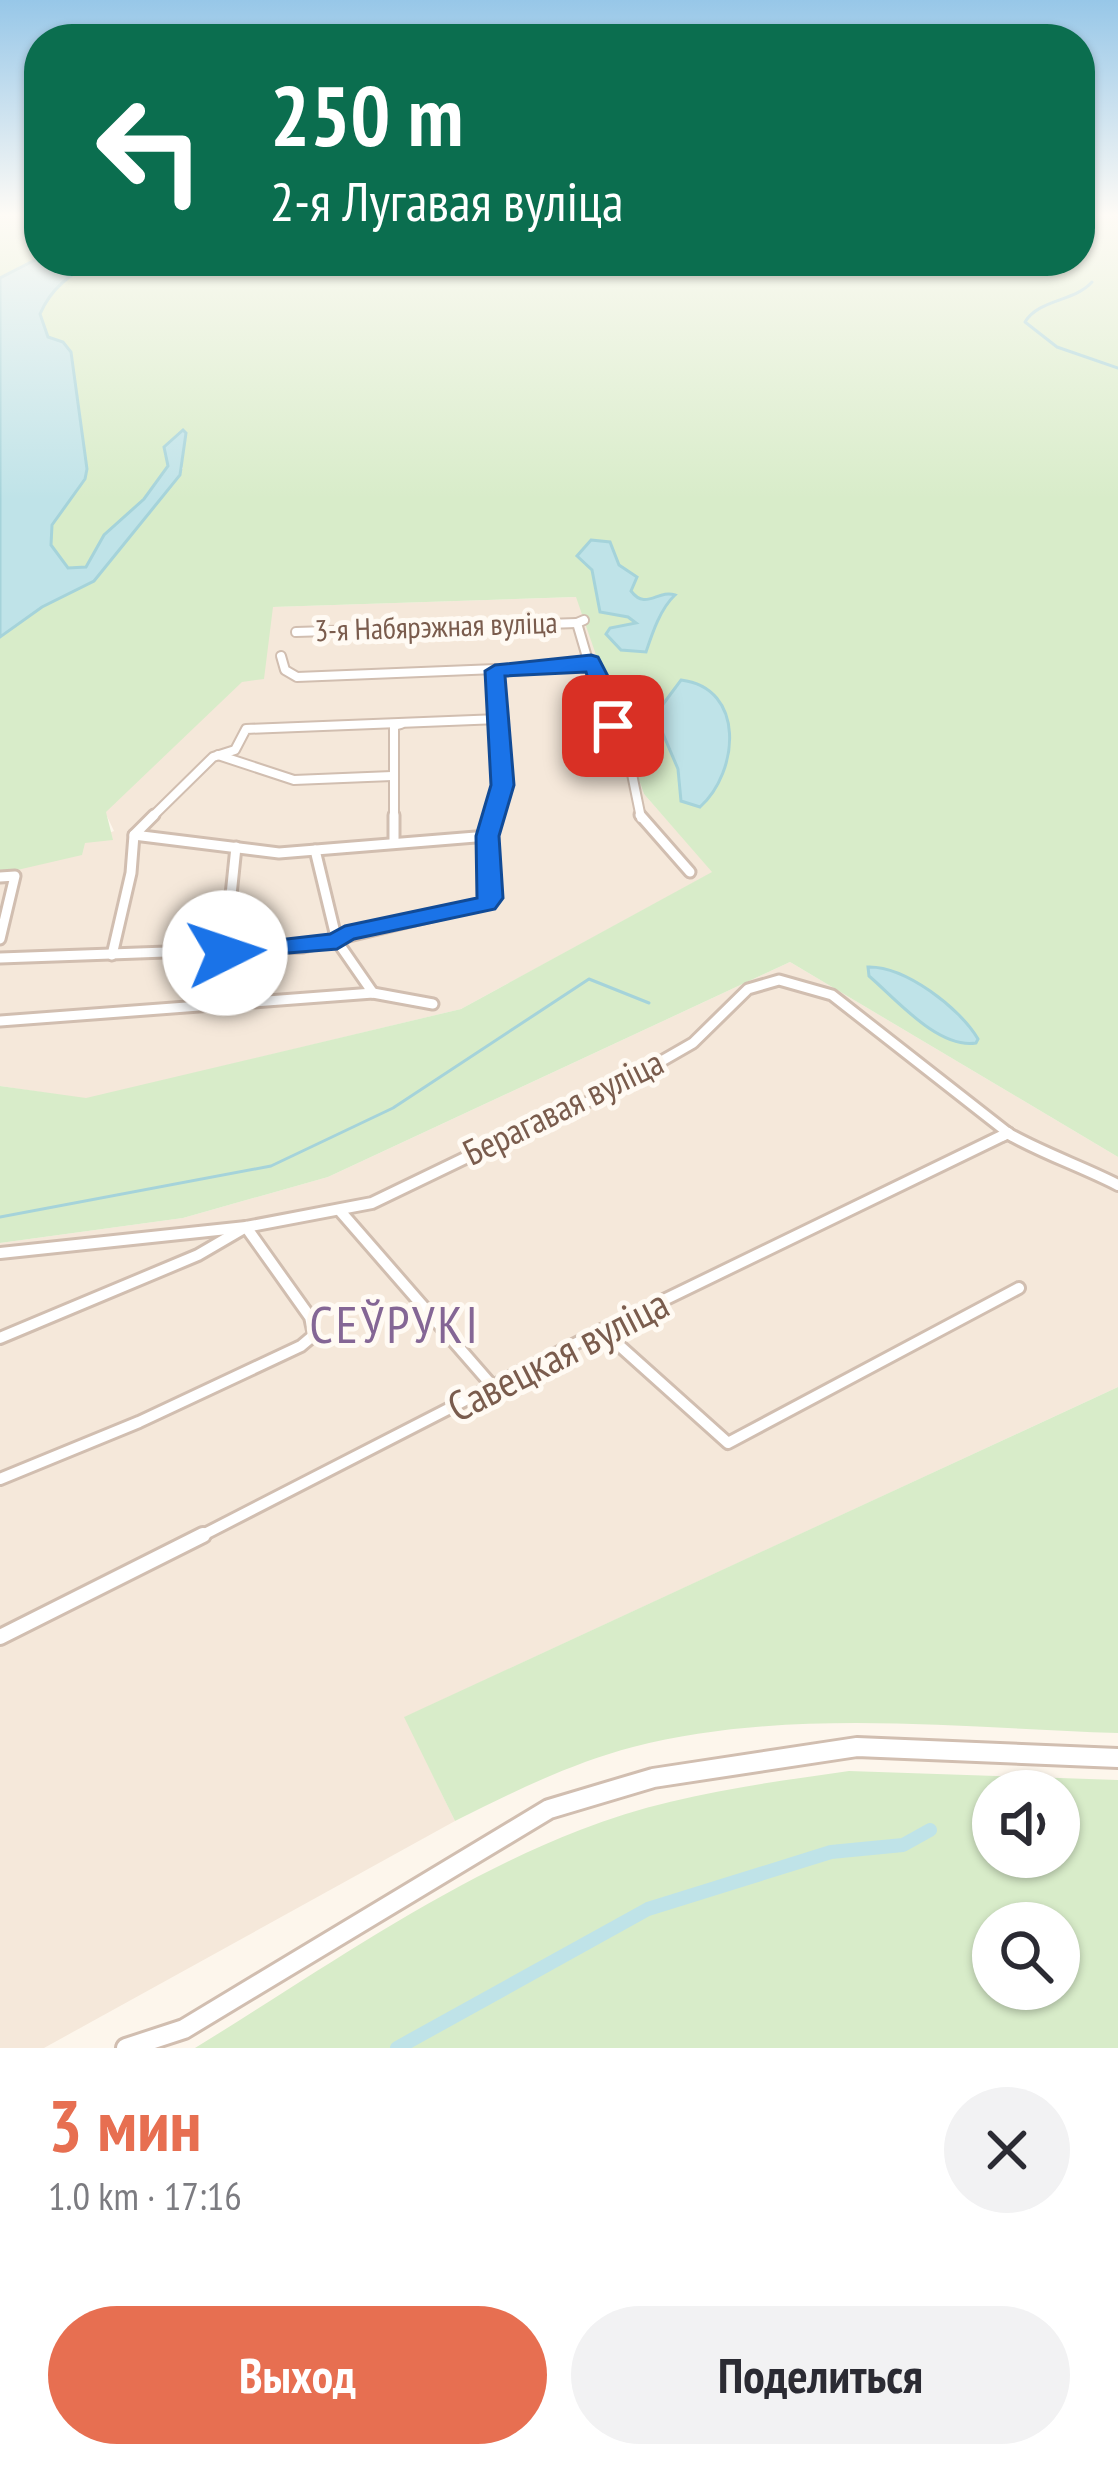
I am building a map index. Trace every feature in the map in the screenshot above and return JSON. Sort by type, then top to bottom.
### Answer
[{"type":"street","name":"3-я Набярэжная вуліца","points":[[296,632],[581,621],[591,662]]},
{"type":"street","points":[[280,656],[285,670],[297,676],[496,671],[591,662],[632,774],[641,818],[690,872]]},
{"type":"street","points":[[0,958],[225,953],[337,941],[345,934],[486,903],[490,898],[488,836],[502,785],[496,671]]},
{"type":"street","points":[[112,955],[131,873],[134,835],[218,755],[236,750],[244,731],[499,719]]},
{"type":"street","points":[[394,841],[394,726],[412,720]]},
{"type":"street","points":[[218,755],[238,765],[282,772],[294,780],[392,776]]},
{"type":"street","points":[[134,835],[279,853],[488,836]]},
{"type":"street","points":[[225,953],[236,847]]},
{"type":"street","points":[[316,850],[337,941],[373,993]]},
{"type":"street","points":[[0,877],[15,876],[0,938]]},
{"type":"street","name":"Берагавая вуліца","points":[[0,1253],[246,1227],[372,1203],[451,1161],[599,1097],[693,1043],[748,989],[779,980],[832,994],[1008,1132]]},
{"type":"street","points":[[0,1022],[373,993],[433,1004]]},
{"type":"street","points":[[1008,1132],[1057,1161],[1085,1168],[1118,1185]]},
{"type":"street","name":"Савецкая вуліца","points":[[0,1636],[495,1389],[602,1330],[1008,1132]]},
{"type":"street","points":[[341,1212],[495,1389]]},
{"type":"street","points":[[0,1338],[198,1255],[246,1227],[310,1317],[314,1335],[302,1346],[139,1422],[0,1479]]},
{"type":"street","points":[[602,1330],[728,1443],[1019,1288]]},
{"type":"street","points":[[126,2048],[184,2029],[549,1809],[653,1778],[857,1747],[1118,1758]]},
{"type":"shaded area","points":[[577,597],[644,794],[713,872],[461,1009],[86,1099],[0,1086],[0,874],[114,831],[105,812],[242,681],[272,607]]},
{"type":"shaded area","points":[[790,962],[1118,1157],[1118,1387],[405,1717],[455,1821],[44,2048],[0,2048],[0,1243],[183,1218],[328,1177]]},
{"type":"green space","points":[[44,309],[1118,309],[1118,1157],[790,962],[328,1177],[183,1218],[0,1243],[0,1086],[86,1098],[461,1009],[712,872],[644,794],[576,597],[273,607],[264,679],[242,682],[106,812],[113,840],[85,843],[82,855],[0,874],[0,637],[42,607],[94,581],[183,468],[164,453],[168,466],[144,499],[104,535],[86,567],[68,568],[51,546],[52,525],[85,479],[87,469],[71,352],[63,342],[49,338],[40,317]]},
{"type":"green space","points":[[1118,1387],[1118,1733],[874,1723],[752,1727],[633,1747],[520,1789],[455,1821],[404,1717]]},
{"type":"green space","points":[[849,1771],[972,1775],[972,1878],[1080,1878],[1080,1779],[1118,1780],[1118,2048],[195,2048],[383,1930],[529,1851],[613,1818],[713,1793]]},
{"type":"water","points":[[0,309],[43,309],[40,314],[48,337],[63,342],[71,352],[87,469],[85,479],[52,525],[51,545],[68,568],[86,567],[104,535],[144,499],[168,466],[164,447],[183,430],[186,433],[180,475],[94,581],[42,607],[0,637]]},
{"type":"water","points":[[591,540],[610,542],[619,565],[637,577],[631,591],[636,597],[675,595],[661,614],[646,652],[621,650],[606,634],[610,628],[636,623],[600,612],[592,570],[577,556]]},
{"type":"water","points":[[681,680],[702,686],[717,698],[730,733],[723,774],[700,807],[681,801],[678,769],[655,715]]},
{"type":"water","points":[[868,967],[898,973],[930,991],[970,1027],[976,1043],[962,1043],[933,1031],[869,976]]},
{"type":"waterway","points":[[1040,309],[1025,322],[1057,347],[1118,368]]},
{"type":"waterway","points":[[0,1217],[271,1166],[393,1108],[589,979],[649,1003]]},
{"type":"waterway","points":[[397,2048],[648,1909],[831,1852],[903,1845],[930,1830]]},
{"type":"district","name":"СЕЎРУКІ","points":[[395,1325]]},
{"type":"route","points":[[225,953],[337,941],[345,934],[486,903],[491,867],[488,836],[502,785],[495,671],[591,662],[613,726]]}]
